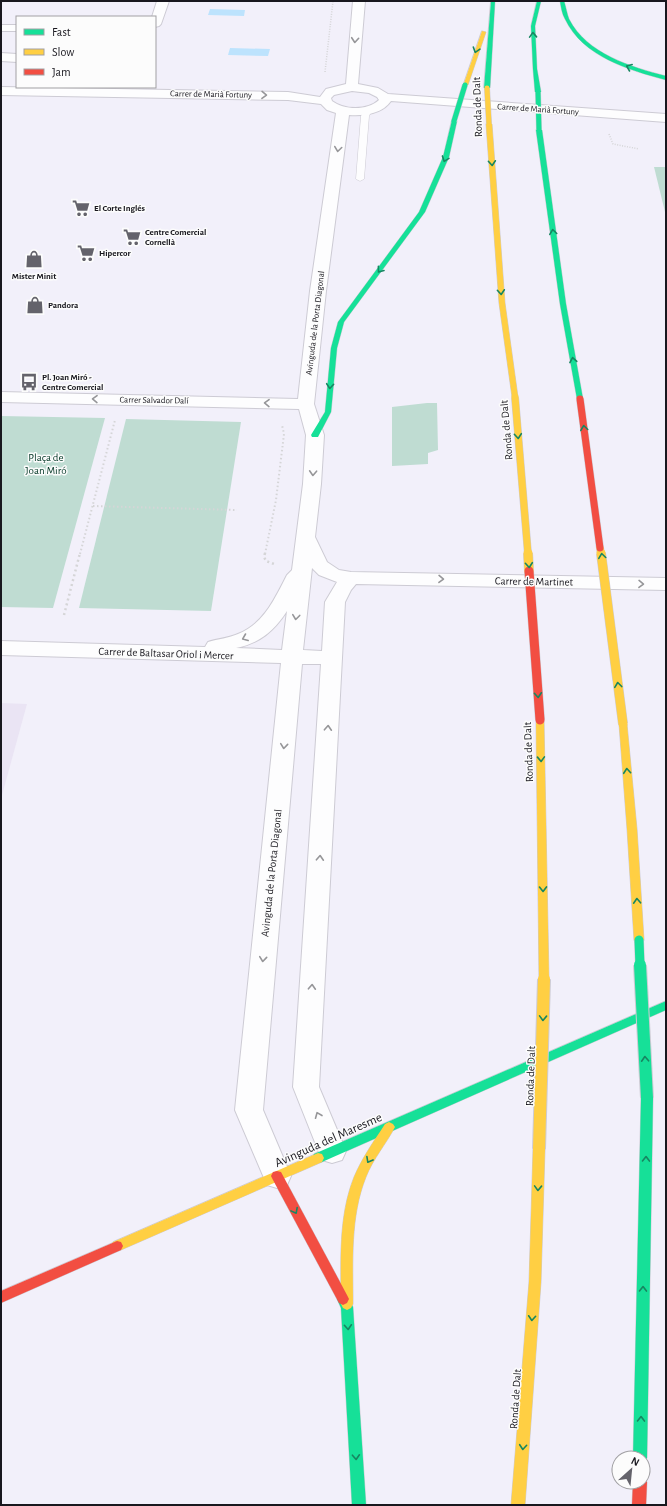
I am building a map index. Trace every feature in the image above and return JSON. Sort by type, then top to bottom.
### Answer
[{"type":"main road","name":"Ronda de Dalt","points":[[493,1],[487,88],[489,124],[502,303],[515,397],[540,720],[544,979],[535,1282],[518,1505]]},
{"type":"main road","points":[[539,1],[533,26],[539,130],[563,304],[580,399],[623,724],[632,829],[647,1098],[640,1450]]},
{"type":"main road","points":[[562,1],[566,18],[574,29],[597,51],[625,65],[666,78]]},
{"type":"main road","points":[[315,434],[328,412],[334,348],[341,322],[422,212],[446,157],[454,121],[479,41],[491,16]]},
{"type":"main road","name":"Avinguda del Maresme","points":[[1,1297],[666,1005]]},
{"type":"main road","points":[[359,1505],[347,1307],[347,1237],[351,1208],[357,1186],[367,1162],[389,1127]]},
{"type":"main road","points":[[277,1176],[347,1307]]},
{"type":"main road","points":[[639,1505],[640,1490]]},
{"type":"street","points":[[156,21],[163,1]]},
{"type":"street","points":[[352,87],[359,1]]},
{"type":"street","points":[[1,28],[16,28]]},
{"type":"street","points":[[1,58],[16,58]]},
{"type":"street","points":[[352,87],[371,89],[385,97],[385,101],[380,106],[368,110],[343,111],[328,106],[325,101],[325,98],[330,92],[352,87]]},
{"type":"street","name":"Carrer de Marià Fortuny","points":[[1,91],[132,90],[288,96],[325,101]]},
{"type":"street","name":"Carrer de Marià Fortuny","points":[[385,97],[666,118]]},
{"type":"street","name":"Avinguda de la Porta Diagonal","points":[[277,1176],[249,1110],[292,656],[312,484],[315,434],[306,404],[318,291],[343,111]]},
{"type":"street","name":"Carrer Salvador Dalí","points":[[1,397],[306,404]]},
{"type":"street","name":"Avinguda de la Porta Diagonal","points":[[306,536],[316,562],[330,575],[351,578],[402,578]]},
{"type":"street","name":"Avinguda de la Porta Diagonal","points":[[201,654],[218,646],[247,638],[265,627],[275,614],[302,566]]},
{"type":"street","points":[[332,1151],[306,1087],[335,602],[344,584],[351,578]]},
{"type":"street","name":"Carrer de Martinet","points":[[402,578],[666,584]]},
{"type":"street","name":"Carrer de Baltasar Oriol i Mercer","points":[[1,648],[332,658]]},
{"type":"lane","points":[[360,179],[364,116],[368,110]]},
{"type":"path","points":[[324,77],[333,1]]},
{"type":"path","points":[[64,615],[116,417]]},
{"type":"path","points":[[278,565],[271,564],[266,561],[264,557],[276,500],[284,434],[283,426],[280,424]]},
{"type":"path","points":[[93,506],[237,510]]},
{"type":"shaded area","points":[[1,703],[27,704],[1,799]]},
{"type":"green space","points":[[654,167],[666,167],[666,216]]},
{"type":"green space","points":[[437,403],[438,450],[428,453],[428,464],[392,466],[392,407]]},
{"type":"green space","name":"Plaça de Joan Miró","points":[[1,416],[105,418],[53,608],[1,607]]},
{"type":"green space","points":[[126,419],[241,422],[211,611],[79,608]]},
{"type":"water","points":[[210,9],[245,10],[244,16],[208,15]]},
{"type":"water","points":[[230,48],[270,49],[268,56],[228,55]]},
{"type":"traffic: fast","points":[[487,88],[493,1]]},
{"type":"traffic: fast","points":[[538,92],[535,69],[533,26],[539,1]]},
{"type":"traffic: fast","points":[[562,1],[567,19],[575,32],[597,51],[623,65],[666,78]]},
{"type":"traffic: fast","points":[[454,121],[465,85]]},
{"type":"traffic: fast","points":[[538,92],[539,130]]},
{"type":"traffic: fast","points":[[315,435],[328,412],[334,348],[341,322],[422,212],[446,157],[454,121]]},
{"type":"traffic: fast","points":[[539,130],[563,304],[580,399]]},
{"type":"traffic: fast","points":[[639,940],[647,1098]]},
{"type":"traffic: fast","points":[[318,1158],[666,1005]]},
{"type":"traffic: fast","points":[[640,1450],[647,1098]]},
{"type":"traffic: fast","points":[[343,1299],[347,1307],[359,1505]]},
{"type":"traffic: slow","points":[[465,85],[484,32]]},
{"type":"traffic: slow","points":[[487,88],[489,124]]},
{"type":"traffic: slow","points":[[489,124],[502,303],[515,397]]},
{"type":"traffic: slow","points":[[515,397],[529,571]]},
{"type":"traffic: slow","points":[[600,548],[623,724]]},
{"type":"traffic: slow","points":[[540,720],[544,979]]},
{"type":"traffic: slow","points":[[623,724],[632,829],[639,940]]},
{"type":"traffic: slow","points":[[539,1149],[544,979]]},
{"type":"traffic: slow","points":[[347,1304],[347,1256],[351,1208],[360,1177],[366,1164],[389,1127]]},
{"type":"traffic: slow","points":[[518,1505],[535,1282],[539,1149]]},
{"type":"traffic: slow","points":[[117,1246],[318,1158]]},
{"type":"traffic: jam","points":[[580,399],[600,548]]},
{"type":"traffic: jam","points":[[529,571],[540,720]]},
{"type":"traffic: jam","points":[[277,1176],[343,1299]]},
{"type":"traffic: jam","points":[[1,1297],[117,1246]]},
{"type":"traffic: jam","points":[[639,1505],[640,1490]]},
{"type":"place","name":"El Corte Inglés","points":[[81,208]]},
{"type":"place","name":"Centre Comercial Cornellà","points":[[132,237]]},
{"type":"place","name":"Hipercor","points":[[86,253]]},
{"type":"place","name":"Mister Minit","points":[[34,259]]},
{"type":"place","name":"Pandora","points":[[35,305]]},
{"type":"place","name":"Pl. Joan Miró - Centre Comercial","points":[[29,382]]}]
